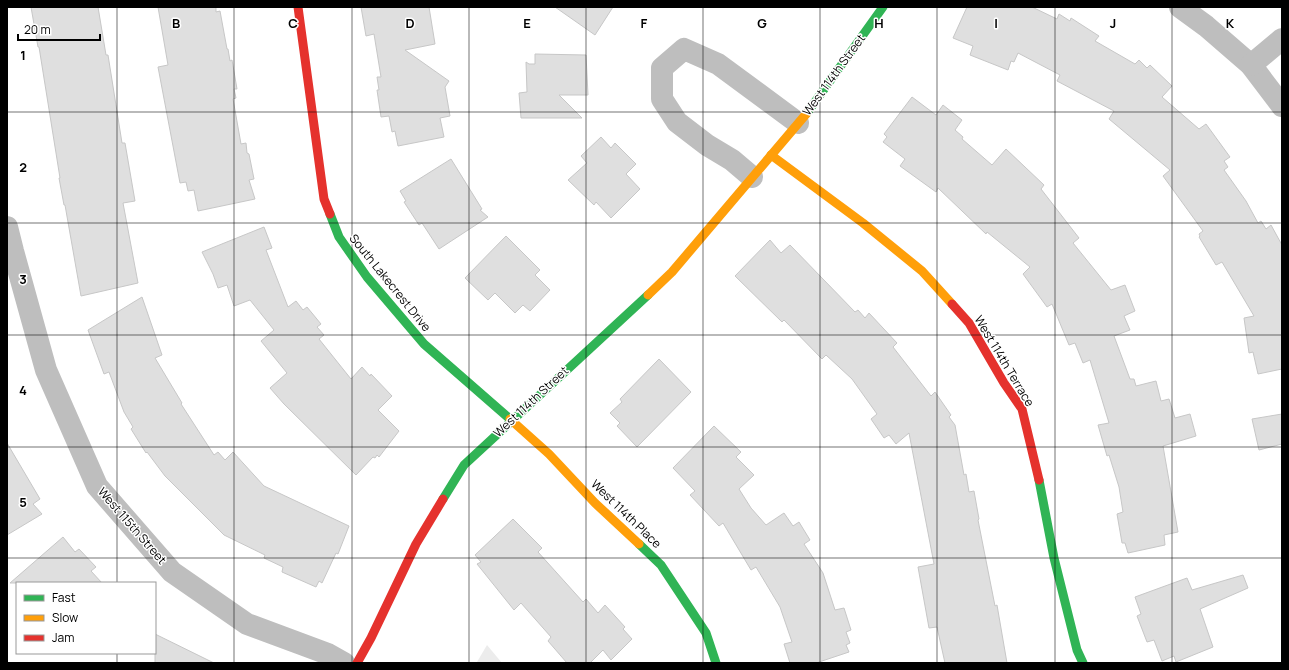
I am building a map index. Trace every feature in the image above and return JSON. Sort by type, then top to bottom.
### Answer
[{"type":"street","name":"South Lakecrest Drive","points":[[298,7],[324,198],[338,237],[367,277],[424,344],[492,403]]},
{"type":"street","name":"West 114th Street","points":[[357,663],[371,638],[416,544],[464,465],[672,272],[807,113],[883,7]]},
{"type":"street","points":[[1180,7],[1206,26],[1252,65],[1282,106]]},
{"type":"street","points":[[1252,65],[1282,39]]},
{"type":"street","name":"West 114th Street","points":[[752,177],[732,160],[707,146],[677,122],[662,98],[662,68],[684,49],[718,64],[798,123]]},
{"type":"street","name":"West 114th Terrace","points":[[771,155],[863,223],[922,270],[969,323],[1004,383],[1022,408],[1035,460],[1054,558],[1077,650],[1083,663]]},
{"type":"street","name":"West 115th Street","points":[[7,227],[12,251],[46,370],[97,486],[172,572],[246,624],[328,654],[344,663]]},
{"type":"street","name":"West 114th Place","points":[[492,403],[549,454],[595,502],[661,565],[706,633],[716,663]]},
{"type":"shaded area","points":[[487,645],[502,663],[477,662]]},
{"type":"building","points":[[31,7],[98,7],[106,55],[108,55],[122,143],[125,143],[135,201],[123,203],[138,283],[81,296],[59,178],[39,47]]},
{"type":"building","points":[[158,7],[216,7],[216,12],[220,11],[227,49],[230,61],[232,60],[237,89],[234,89],[236,98],[233,99],[241,144],[246,143],[247,153],[249,154],[254,179],[249,180],[255,199],[198,211],[194,190],[188,191],[186,182],[180,183],[158,67],[168,65]]},
{"type":"building","points":[[361,7],[429,7],[435,44],[405,50],[449,81],[445,87],[450,116],[440,118],[444,137],[398,146],[395,131],[392,132],[389,116],[381,117],[377,90],[379,90],[377,77],[381,77],[374,34],[366,36]]},
{"type":"building","points":[[555,7],[613,7],[595,35]]},
{"type":"building","points":[[967,7],[1032,7],[1057,19],[1059,14],[1070,21],[1071,18],[1099,36],[1095,41],[1135,64],[1139,60],[1147,68],[1150,65],[1172,86],[1162,97],[1199,129],[1206,124],[1230,157],[1224,161],[1228,167],[1224,170],[1246,201],[1258,223],[1261,221],[1266,229],[1271,225],[1282,245],[1282,369],[1258,374],[1253,352],[1249,353],[1244,318],[1254,316],[1222,262],[1216,265],[1199,237],[1199,234],[1203,231],[1163,176],[1170,170],[1109,119],[1114,111],[1057,81],[1060,75],[1018,53],[1014,62],[1011,61],[1008,70],[970,55],[973,46],[953,38]]},
{"type":"building","points":[[535,54],[586,55],[588,95],[559,95],[582,118],[521,118],[519,93],[527,92],[526,62],[529,64],[535,64]]},
{"type":"building","points":[[912,97],[936,115],[943,105],[962,120],[955,130],[963,137],[962,139],[992,165],[1006,149],[1044,185],[1041,189],[1079,238],[1073,243],[1111,290],[1125,285],[1135,311],[1124,316],[1130,330],[1114,336],[1130,379],[1134,379],[1136,386],[1156,381],[1161,401],[1169,399],[1175,418],[1190,414],[1196,436],[1163,446],[1178,532],[1164,535],[1165,545],[1128,553],[1125,543],[1122,543],[1117,514],[1123,512],[1119,487],[1109,455],[1107,456],[1098,425],[1109,423],[1090,360],[1083,363],[1075,343],[1069,345],[1052,304],[1047,307],[1023,274],[1030,267],[987,232],[986,234],[938,188],[936,192],[900,166],[905,159],[883,142],[887,137],[884,134]]},
{"type":"building","points":[[601,137],[611,148],[615,143],[636,164],[626,174],[640,189],[611,218],[596,202],[594,205],[568,180],[587,163],[581,156]]},
{"type":"building","points":[[451,159],[482,209],[480,210],[488,217],[439,249],[422,223],[419,225],[404,202],[406,201],[400,191]]},
{"type":"building","points":[[264,227],[272,248],[266,250],[288,307],[296,301],[303,310],[307,307],[321,324],[317,327],[324,335],[319,339],[351,379],[362,367],[370,376],[371,374],[392,396],[378,410],[399,431],[379,457],[377,455],[375,458],[373,457],[356,475],[284,404],[270,388],[287,373],[261,341],[274,330],[250,300],[234,306],[227,285],[218,288],[202,252]]},
{"type":"building","points":[[506,236],[540,270],[535,275],[550,290],[530,311],[523,305],[515,313],[495,293],[488,300],[465,278]]},
{"type":"building","points":[[770,240],[781,253],[790,245],[855,312],[858,310],[865,318],[869,313],[897,343],[893,347],[931,396],[935,392],[951,415],[949,417],[955,425],[964,475],[966,474],[969,492],[974,491],[978,520],[995,606],[997,605],[1007,663],[945,663],[937,627],[929,628],[918,567],[934,564],[909,433],[896,444],[889,435],[884,438],[871,419],[877,414],[852,379],[826,355],[822,359],[784,320],[782,322],[735,276]]},
{"type":"building","points":[[142,297],[162,355],[155,358],[182,403],[181,404],[214,455],[218,452],[225,460],[233,452],[264,486],[349,526],[338,554],[336,553],[322,583],[319,581],[316,587],[282,572],[283,567],[264,558],[265,555],[224,535],[165,476],[147,452],[146,453],[131,429],[133,427],[124,412],[109,372],[104,374],[88,330]]},
{"type":"building","points":[[659,359],[691,392],[637,447],[617,426],[620,423],[610,413],[622,402],[620,399]]},
{"type":"building","points":[[1282,414],[1282,444],[1259,450],[1252,419]]},
{"type":"building","points":[[714,426],[741,452],[736,457],[754,475],[739,489],[751,508],[766,525],[784,513],[793,526],[799,522],[810,540],[804,544],[823,573],[835,610],[844,608],[851,630],[846,632],[850,643],[846,645],[849,652],[816,663],[790,663],[784,644],[792,642],[780,607],[756,567],[751,570],[723,523],[719,526],[690,495],[695,491],[673,468]]},
{"type":"building","points":[[7,443],[40,499],[33,504],[42,514],[7,535]]},
{"type":"building","points":[[513,519],[542,548],[538,552],[583,602],[586,599],[598,613],[605,605],[625,627],[623,629],[632,639],[611,660],[603,650],[590,663],[567,663],[548,641],[551,637],[521,603],[514,610],[477,564],[481,562],[475,555]]},
{"type":"building","points":[[63,537],[75,552],[79,549],[96,567],[91,571],[101,582],[16,582],[10,583]]},
{"type":"building","points":[[1243,575],[1248,588],[1200,609],[1213,647],[1176,662],[1174,656],[1162,661],[1154,640],[1147,642],[1137,616],[1141,614],[1135,597],[1187,578],[1192,590]]},
{"type":"building","points":[[156,634],[214,663],[155,663]]},
{"type":"traffic: fast","points":[[807,113],[883,7]]},
{"type":"traffic: fast","points":[[330,214],[339,237],[367,277],[424,344],[510,419]]},
{"type":"traffic: fast","points":[[443,499],[464,465],[648,295]]},
{"type":"traffic: fast","points":[[1039,480],[1054,558],[1077,650],[1083,663]]},
{"type":"traffic: fast","points":[[639,544],[661,565],[706,633],[716,663]]},
{"type":"traffic: slow","points":[[648,295],[672,272],[807,113]]},
{"type":"traffic: slow","points":[[771,155],[863,223],[922,271],[952,304]]},
{"type":"traffic: slow","points":[[510,419],[549,454],[595,503],[639,544]]},
{"type":"traffic: jam","points":[[298,7],[324,199],[330,214]]},
{"type":"traffic: jam","points":[[952,304],[969,323],[1004,383],[1022,409],[1039,480]]},
{"type":"traffic: jam","points":[[357,663],[371,638],[416,544],[443,499]]}]
